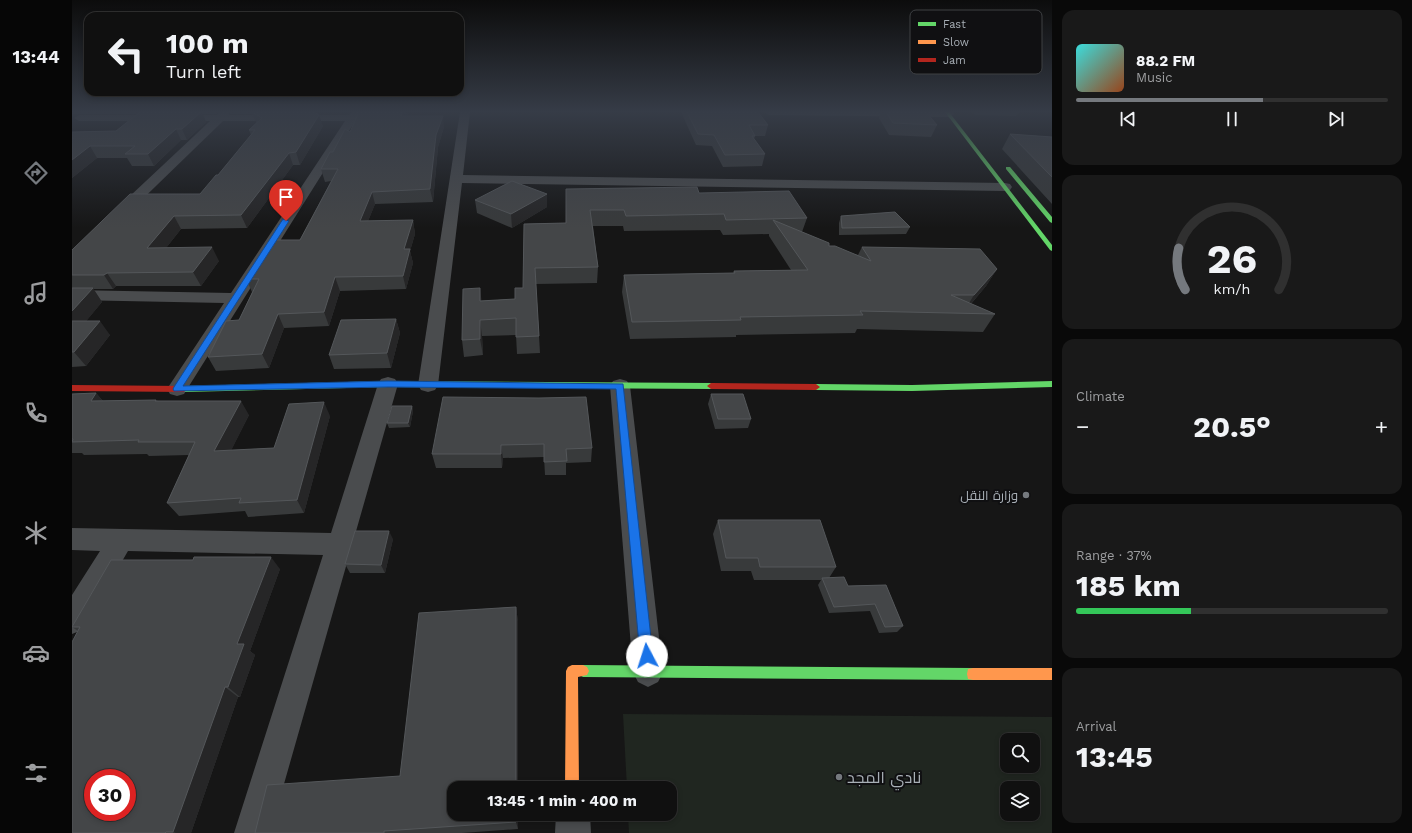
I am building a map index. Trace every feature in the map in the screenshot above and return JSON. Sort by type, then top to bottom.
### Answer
[{"type":"street","points":[[112,221],[185,151]]},
{"type":"street","points":[[177,389],[331,151]]},
{"type":"street","points":[[428,385],[460,151]]},
{"type":"street","points":[[977,151],[1052,249]]},
{"type":"street","points":[[1002,160],[1052,221]]},
{"type":"street","points":[[456,179],[1005,187]]},
{"type":"street","points":[[72,295],[236,298]]},
{"type":"street","points":[[252,833],[388,384]]},
{"type":"street","points":[[72,388],[177,389],[388,384],[912,388],[1052,384]]},
{"type":"street","points":[[620,386],[648,672]]},
{"type":"street","points":[[72,539],[340,544]]},
{"type":"street","points":[[72,620],[121,540]]},
{"type":"street","points":[[572,781],[572,672],[1052,674]]},
{"type":"street","points":[[573,821],[573,833]]},
{"type":"shaded area","name":"نادي المجد","points":[[623,714],[1052,717],[1052,833],[629,833],[628,821],[677,821],[677,781],[627,781]]},
{"type":"building","points":[[72,151],[84,151],[72,160]]},
{"type":"building","points":[[129,151],[152,151],[148,154],[125,154]]},
{"type":"building","points":[[238,151],[297,151],[289,153],[241,215],[174,216],[147,248],[212,247],[193,272],[72,275],[72,250],[130,194],[200,194],[216,175],[218,175]]},
{"type":"building","points":[[434,151],[430,189],[372,192],[360,221],[413,220],[404,249],[410,249],[403,276],[335,277],[324,312],[278,314],[262,354],[208,357],[226,321],[239,320],[259,279],[246,279],[264,249],[271,249],[276,240],[300,240],[338,169],[321,169],[330,152]]},
{"type":"building","points":[[723,151],[763,151],[765,154],[725,155]]},
{"type":"building","points":[[1026,151],[1052,151],[1052,177]]},
{"type":"building","points":[[512,181],[547,194],[511,214],[475,200]]},
{"type":"building","points":[[697,187],[699,193],[789,191],[807,218],[726,220],[724,214],[626,216],[624,210],[590,210],[598,267],[535,268],[539,336],[516,337],[516,318],[480,320],[480,339],[462,340],[463,289],[480,288],[480,301],[515,299],[515,288],[523,288],[524,224],[566,223],[566,189]]},
{"type":"building","points":[[895,212],[910,227],[842,228],[841,216]]},
{"type":"building","points":[[773,220],[829,243],[829,246],[835,246],[871,261],[862,247],[980,249],[997,269],[974,295],[951,295],[995,314],[860,311],[863,315],[740,317],[741,320],[632,322],[624,275],[808,270]]},
{"type":"building","points":[[72,288],[93,288],[72,311]]},
{"type":"building","points":[[396,319],[387,353],[329,355],[341,320]]},
{"type":"building","points":[[72,321],[100,321],[74,352],[72,352]]},
{"type":"building","points":[[96,393],[91,401],[241,401],[214,451],[274,448],[289,404],[324,402],[297,500],[239,503],[241,498],[167,503],[195,442],[138,442],[139,440],[72,442],[72,394]]},
{"type":"building","points":[[711,394],[743,394],[751,419],[718,419]]},
{"type":"building","points":[[443,397],[586,397],[592,448],[566,449],[567,461],[544,462],[544,444],[501,445],[501,454],[432,454]]},
{"type":"building","points":[[392,406],[412,406],[408,423],[387,423]]},
{"type":"building","points":[[718,520],[820,520],[836,567],[760,567],[758,558],[726,558]]},
{"type":"building","points":[[355,531],[389,531],[381,565],[345,564]]},
{"type":"building","points":[[194,557],[271,557],[237,644],[244,644],[228,687],[225,687],[173,832],[72,833],[72,642],[80,627],[72,627],[111,560],[193,560]]},
{"type":"building","points":[[844,577],[848,586],[886,585],[903,626],[885,627],[875,604],[834,607],[822,578]]},
{"type":"building","points":[[516,607],[516,781],[447,781],[447,821],[516,822],[384,831],[384,833],[255,833],[267,785],[400,776],[419,613]]},
{"type":"traffic: fast","points":[[977,151],[1052,249]]},
{"type":"traffic: fast","points":[[1008,168],[1052,221]]},
{"type":"traffic: fast","points":[[184,389],[388,384],[711,386]]},
{"type":"traffic: fast","points":[[816,387],[912,388],[1052,384]]},
{"type":"traffic: fast","points":[[583,671],[973,674]]},
{"type":"traffic: slow","points":[[572,781],[572,671],[583,671]]},
{"type":"traffic: slow","points":[[973,674],[1052,674]]},
{"type":"traffic: jam","points":[[711,386],[816,387]]},
{"type":"traffic: jam","points":[[72,388],[184,389]]},
{"type":"place","name":"وزارة النقل","points":[[1026,495]]},
{"type":"place","name":"نادي المجد","points":[[839,777]]},
{"type":"route","points":[[286,221],[177,389],[388,384],[620,386],[647,656]]}]
